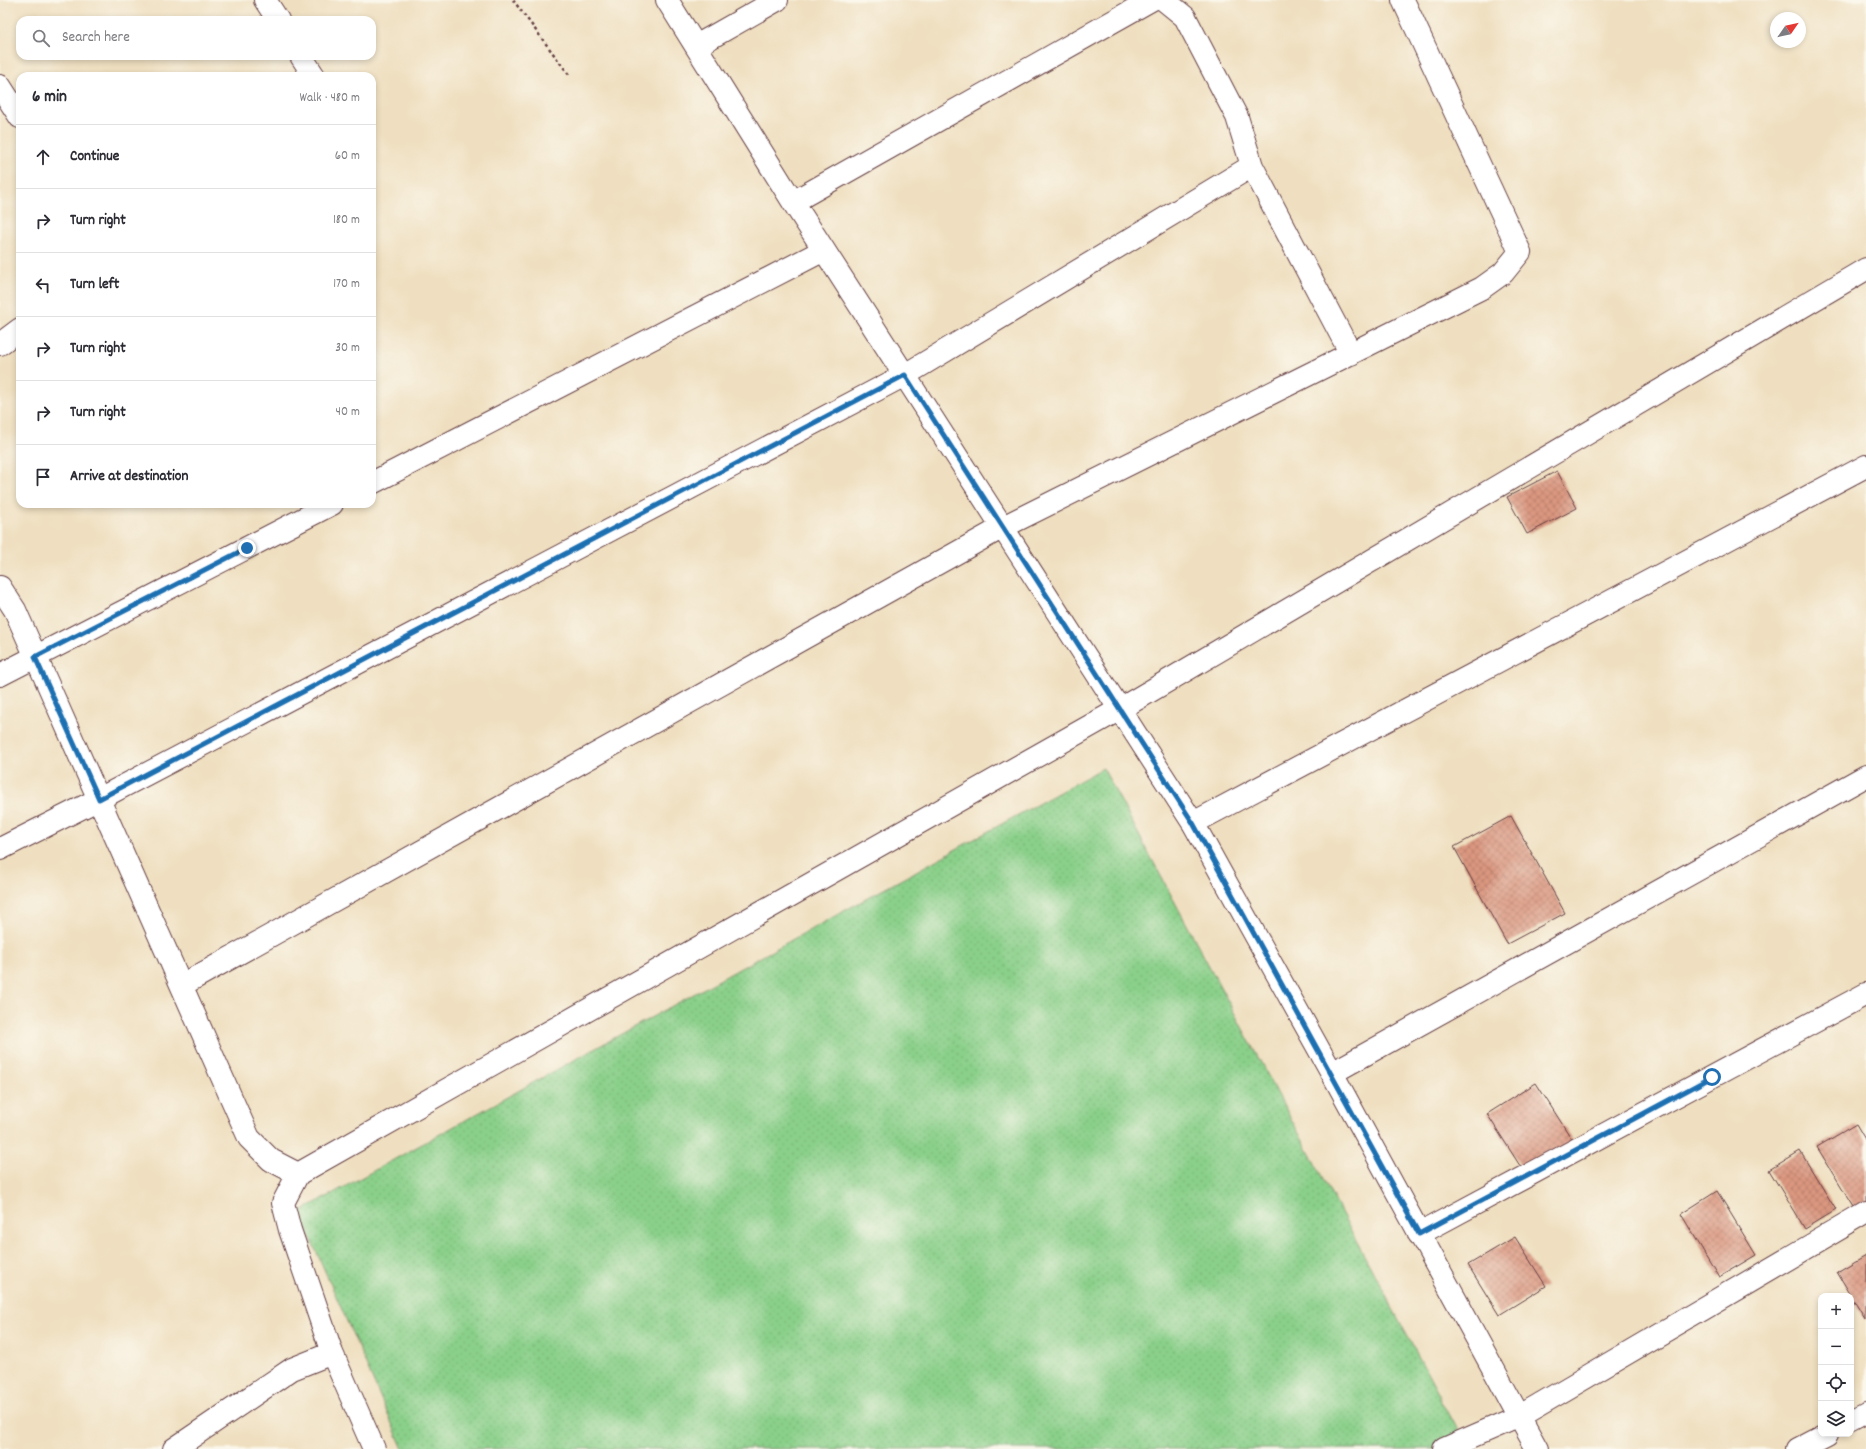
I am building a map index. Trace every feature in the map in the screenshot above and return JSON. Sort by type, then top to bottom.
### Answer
[{"type":"street","points":[[265,0],[275,16]]},
{"type":"street","points":[[667,0],[793,202],[1193,823],[1332,1073],[1537,1449]]},
{"type":"street","points":[[696,46],[777,0]]},
{"type":"street","points":[[793,202],[1151,0]]},
{"type":"street","points":[[1164,0],[1185,17],[1192,30],[1237,117],[1252,166],[1351,354]]},
{"type":"street","points":[[182,985],[1003,527],[1482,288],[1503,274],[1520,252],[1403,0]]},
{"type":"street","points":[[304,60],[311,72]]},
{"type":"street","points":[[0,86],[16,111]]},
{"type":"street","points":[[0,849],[99,799],[905,375],[1252,166]]},
{"type":"street","points":[[376,481],[824,250]]},
{"type":"street","points":[[374,1449],[332,1353],[290,1230],[283,1203],[298,1174],[1120,709],[1866,269]]},
{"type":"street","points":[[0,344],[16,332]]},
{"type":"street","points":[[1193,823],[1866,466]]},
{"type":"street","points":[[0,675],[324,508]]},
{"type":"street","points":[[0,587],[15,610],[250,1138],[270,1160],[298,1174]]},
{"type":"street","points":[[1332,1073],[1866,776]]},
{"type":"street","points":[[1419,1234],[1866,994]]},
{"type":"street","points":[[1444,1449],[1520,1416],[1866,1213]]},
{"type":"street","points":[[174,1449],[292,1369],[332,1353]]},
{"type":"street","points":[[1854,1420],[1866,1414]]},
{"type":"street","points":[[1798,1449],[1821,1437]]},
{"type":"path","points":[[513,0],[570,76]]},
{"type":"green space","points":[[1103,768],[1468,1449],[403,1449],[299,1212]]},
{"type":"building","points":[[1557,471],[1577,508],[1527,534],[1507,497]]},
{"type":"building","points":[[1511,816],[1565,913],[1507,944],[1454,847]]},
{"type":"building","points":[[1536,1083],[1573,1141],[1524,1172],[1487,1114]]},
{"type":"building","points":[[1856,1124],[1866,1141],[1866,1206],[1857,1212],[1817,1147]]},
{"type":"building","points":[[1800,1151],[1836,1210],[1805,1229],[1769,1170]]},
{"type":"building","points":[[1717,1191],[1756,1255],[1719,1277],[1681,1214]]},
{"type":"building","points":[[1515,1237],[1546,1286],[1499,1315],[1468,1265]]},
{"type":"building","points":[[1866,1255],[1866,1320],[1854,1300],[1854,1293],[1850,1293],[1837,1272]]},
{"type":"route","points":[[247,548],[35,657],[99,799],[905,375],[1193,823],[1332,1073],[1419,1234],[1712,1077]]}]
